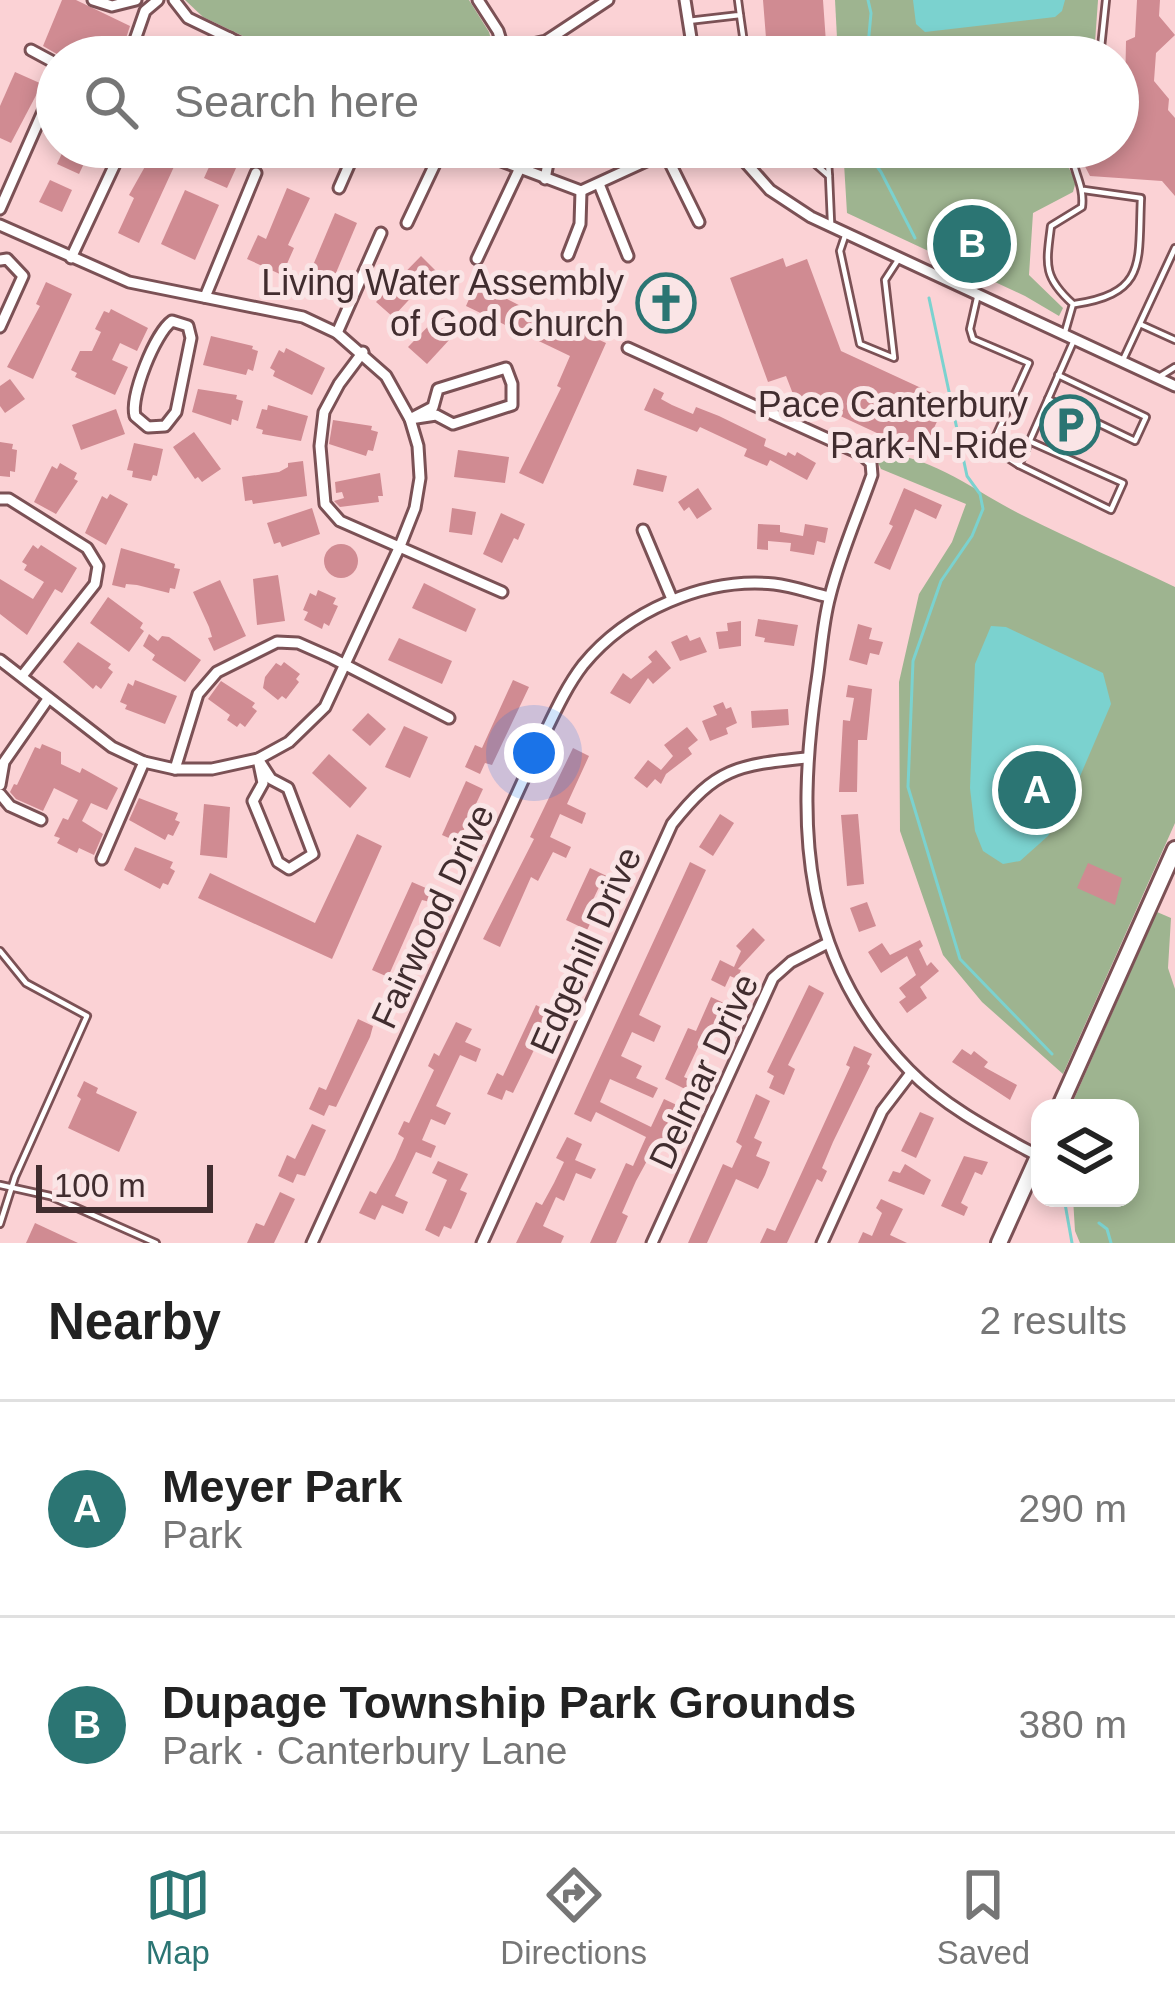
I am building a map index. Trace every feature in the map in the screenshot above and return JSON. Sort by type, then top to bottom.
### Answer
[{"type":"street","points":[[93,0],[112,6],[136,0]]},
{"type":"street","points":[[136,36],[145,11],[158,0]]},
{"type":"street","points":[[174,0],[188,18],[226,36]]},
{"type":"street","points":[[478,0],[496,36]]},
{"type":"street","points":[[554,36],[608,0]]},
{"type":"street","points":[[685,0],[690,36]]},
{"type":"street","points":[[31,50],[36,53]]},
{"type":"street","points":[[0,209],[36,127]]},
{"type":"street","points":[[71,258],[113,168]]},
{"type":"street","points":[[339,188],[348,168]]},
{"type":"street","points":[[407,223],[433,168]]},
{"type":"street","points":[[514,168],[581,190],[634,168]]},
{"type":"street","points":[[545,179],[547,168]]},
{"type":"street","points":[[672,168],[698,222]]},
{"type":"street","points":[[751,168],[770,190],[831,226],[1175,386]]},
{"type":"street","points":[[477,260],[519,170]]},
{"type":"street","points":[[205,297],[256,173]]},
{"type":"street","points":[[599,184],[628,256]]},
{"type":"street","points":[[568,255],[580,224],[581,190]]},
{"type":"street","points":[[0,226],[129,281],[303,317],[337,333],[386,376],[410,419],[420,478],[415,508],[400,546],[325,707],[290,742],[258,759],[212,770],[144,762],[112,747],[0,661]]},
{"type":"street","points":[[0,326],[23,276],[3,260],[19,233]]},
{"type":"street","points":[[337,333],[381,233]]},
{"type":"street","points":[[181,322],[186,295]]},
{"type":"street","points":[[172,321],[181,322],[188,326],[191,338],[176,412],[165,426],[148,427],[135,416],[133,399],[161,329],[172,321]]},
{"type":"street","points":[[628,348],[872,463],[872,475],[829,597],[806,758],[809,872],[826,944],[878,1034],[911,1073],[976,1122],[1031,1150]]},
{"type":"street","points":[[363,352],[324,412],[320,446],[326,504],[340,521],[502,592]]},
{"type":"street","points":[[506,368],[512,405],[453,424],[436,415],[410,419],[433,407],[438,389],[506,368]]},
{"type":"street","points":[[0,499],[8,499],[87,548],[98,566],[94,584],[22,676]]},
{"type":"street","points":[[643,530],[671,599]]},
{"type":"street","name":"Fairwood Drive","points":[[312,1243],[564,695],[584,663],[671,599],[729,585],[774,584],[829,597]]},
{"type":"street","points":[[175,769],[198,694],[218,672],[277,641],[298,643],[448,718]]},
{"type":"street","points":[[40,820],[10,806],[0,790],[4,762],[48,699]]},
{"type":"street","name":"Edgehill Drive","points":[[482,1243],[672,824],[699,789],[743,764],[806,758]]},
{"type":"street","points":[[258,759],[271,779],[288,788],[313,854],[289,869],[278,862],[253,801],[263,783],[258,759]]},
{"type":"street","points":[[102,859],[144,762]]},
{"type":"street","points":[[1064,1099],[1175,849]]},
{"type":"street","name":"Delmar Drive","points":[[652,1243],[773,978],[791,962],[826,944]]},
{"type":"street","points":[[822,1243],[882,1111],[911,1073]]},
{"type":"street","points":[[999,1243],[1031,1172]]},
{"type":"lane","points":[[738,0],[743,36]]},
{"type":"lane","points":[[1102,36],[1106,0]]},
{"type":"lane","points":[[688,21],[740,15]]},
{"type":"lane","points":[[820,168],[829,176]]},
{"type":"lane","points":[[828,168],[831,226]]},
{"type":"lane","points":[[1073,304],[1051,284],[1047,262],[1051,226],[1082,207],[1084,190],[1075,168]]},
{"type":"lane","points":[[1073,304],[1119,293],[1131,280],[1139,255],[1141,198],[1084,190]]},
{"type":"lane","points":[[846,233],[840,250],[860,344],[894,358],[885,280],[899,258]]},
{"type":"lane","points":[[1122,362],[1175,248]]},
{"type":"lane","points":[[979,296],[972,310],[973,339],[1029,363],[991,447],[1111,510],[1123,483],[1029,441]]},
{"type":"lane","points":[[1019,465],[1058,375],[1073,304]]},
{"type":"lane","points":[[1140,324],[1175,340]]},
{"type":"lane","points":[[1157,378],[1175,367]]},
{"type":"lane","points":[[1048,399],[1135,441],[1146,417],[1058,375]]},
{"type":"lane","points":[[0,951],[26,983],[86,1016],[10,1190],[0,1224]]},
{"type":"lane","points":[[0,1185],[50,1196],[156,1243]]},
{"type":"green space","points":[[185,0],[469,0],[490,36],[243,36],[203,17]]},
{"type":"green space","points":[[835,0],[1098,0],[1095,36],[837,36]]},
{"type":"green space","points":[[844,168],[1069,168],[1076,181],[1073,192],[1033,213],[1029,275],[1063,308],[1059,316],[847,213]]},
{"type":"green space","points":[[873,452],[914,459],[952,475],[1024,516],[1175,587],[1175,823],[1063,1074],[982,1002],[943,955],[900,831],[899,682],[919,594],[952,542],[966,504],[881,469]]},
{"type":"green space","points":[[1157,912],[1171,918],[1168,968],[1175,989],[1175,1243],[1080,1243],[1074,1207],[1139,1207],[1139,1099],[1074,1099]]},
{"type":"water","points":[[913,0],[1065,0],[1055,17],[925,32],[916,24]]},
{"type":"water","points":[[991,626],[1006,627],[1103,673],[1111,704],[1072,795],[1048,836],[1020,861],[1003,864],[983,851],[975,831],[970,788],[975,664]]},
{"type":"building","points":[[62,0],[76,0],[130,26],[127,36],[47,36]]},
{"type":"building","points":[[763,0],[823,0],[826,36],[766,36]]},
{"type":"building","points":[[1137,0],[1160,0],[1159,16],[1175,35],[1156,53],[1154,81],[1169,99],[1168,110],[1175,118],[1175,196],[1162,181],[1090,176],[1086,168],[1139,168],[1139,36],[1135,36]]},
{"type":"building","points":[[15,72],[36,81],[36,95],[11,143],[0,138],[0,106]]},
{"type":"building","points":[[144,168],[173,168],[139,243],[118,233],[134,198],[129,195]]},
{"type":"building","points":[[209,168],[236,168],[227,188],[204,178]]},
{"type":"building","points":[[50,180],[72,190],[62,212],[39,202]]},
{"type":"building","points":[[287,188],[310,198],[288,245],[294,248],[282,275],[247,259],[258,235],[266,239]]},
{"type":"building","points":[[185,190],[219,205],[195,260],[161,244]]},
{"type":"building","points":[[335,213],[357,223],[333,280],[311,270]]},
{"type":"building","points":[[421,256],[438,273],[425,287],[414,281],[420,288],[393,317],[376,302]]},
{"type":"building","points":[[783,258],[786,267],[807,259],[841,351],[932,393],[940,415],[922,454],[793,394],[786,376],[768,382],[730,278]]},
{"type":"building","points":[[46,282],[72,294],[33,379],[7,367],[40,306],[36,304]]},
{"type":"building","points":[[476,283],[606,343],[543,484],[519,473],[561,388],[557,386],[570,356],[466,306]]},
{"type":"building","points":[[111,309],[148,328],[137,351],[120,343],[112,360],[128,367],[115,395],[75,377],[77,373],[71,370],[80,351],[92,351],[101,332],[95,329],[104,311]]},
{"type":"building","points":[[444,310],[462,326],[427,364],[408,347]]},
{"type":"building","points":[[211,336],[253,346],[258,351],[253,371],[248,369],[246,375],[203,365]]},
{"type":"building","points":[[286,348],[325,368],[312,395],[273,376],[275,371],[270,368],[279,350],[284,353]]},
{"type":"building","points":[[10,379],[25,399],[5,413],[0,406],[0,386]]},
{"type":"building","points":[[654,388],[672,405],[693,414],[696,407],[719,416],[766,439],[764,446],[786,456],[797,452],[816,463],[807,480],[770,460],[767,466],[744,456],[747,449],[700,427],[697,432],[644,410]]},
{"type":"building","points":[[198,389],[237,395],[243,401],[238,421],[232,419],[231,425],[192,412]]},
{"type":"building","points":[[268,405],[308,416],[301,441],[262,434],[256,428]]},
{"type":"building","points":[[116,409],[125,434],[81,450],[72,425]]},
{"type":"building","points":[[333,420],[372,426],[378,432],[373,451],[368,450],[366,456],[329,444]]},
{"type":"building","points":[[194,432],[221,469],[202,482],[173,447]]},
{"type":"building","points":[[0,442],[13,444],[12,449],[17,450],[10,477],[0,476]]},
{"type":"building","points":[[134,443],[163,449],[157,476],[151,481],[132,477],[133,471],[127,470]]},
{"type":"building","points":[[458,450],[509,457],[505,483],[454,477]]},
{"type":"building","points":[[303,461],[307,496],[253,504],[245,501],[242,477],[279,472],[288,463]]},
{"type":"building","points":[[60,463],[77,473],[74,479],[78,481],[56,514],[34,502],[52,466],[57,469]]},
{"type":"building","points":[[637,469],[667,476],[663,492],[633,485]]},
{"type":"building","points":[[380,473],[383,496],[378,496],[379,502],[340,507],[334,501],[344,498],[342,492],[336,493],[335,482]]},
{"type":"building","points":[[698,488],[712,509],[697,519],[689,507],[684,511],[678,502]]},
{"type":"building","points":[[904,488],[942,505],[936,519],[915,509],[890,570],[874,563],[893,526],[889,524]]},
{"type":"building","points":[[110,494],[128,504],[106,545],[85,533],[102,496],[107,499]]},
{"type":"building","points":[[312,508],[320,534],[282,547],[280,542],[274,544],[267,523]]},
{"type":"building","points":[[452,508],[476,512],[472,535],[449,532]]},
{"type":"building","points":[[501,513],[525,524],[502,563],[483,554]]},
{"type":"building","points":[[758,524],[780,525],[780,532],[803,536],[805,524],[828,528],[825,543],[817,541],[814,555],[790,551],[791,543],[768,541],[768,550],[757,549]]},
{"type":"building","points":[[341,544],[353,549],[358,561],[353,573],[341,578],[329,573],[324,561],[329,549]]},
{"type":"building","points":[[33,545],[38,549],[41,545],[77,568],[62,593],[55,589],[27,635],[0,614],[0,579],[33,599],[44,582],[24,570],[27,565],[22,562]]},
{"type":"building","points":[[121,548],[175,564],[180,569],[175,589],[170,588],[169,593],[112,585]]},
{"type":"building","points":[[278,575],[285,621],[257,625],[253,579]]},
{"type":"building","points":[[220,580],[246,636],[214,651],[193,592]]},
{"type":"building","points":[[424,583],[476,609],[466,632],[412,608]]},
{"type":"building","points":[[318,590],[336,598],[333,604],[338,606],[329,626],[324,623],[322,629],[304,620],[310,593],[316,596]]},
{"type":"building","points":[[108,597],[143,623],[144,631],[129,652],[90,623]]},
{"type":"building","points":[[758,619],[798,625],[794,646],[755,636]]},
{"type":"building","points":[[741,621],[741,646],[719,649],[716,632],[728,631],[727,623]]},
{"type":"building","points":[[858,624],[872,628],[869,639],[883,642],[879,655],[870,653],[867,665],[849,660]]},
{"type":"building","points":[[149,634],[158,641],[169,637],[201,660],[185,682],[152,660],[155,655],[143,646]]},
{"type":"building","points":[[687,635],[690,641],[700,637],[707,652],[680,661],[671,642]]},
{"type":"building","points":[[399,638],[452,661],[442,684],[388,660]]},
{"type":"building","points":[[78,642],[111,664],[108,668],[113,672],[101,689],[96,685],[93,689],[63,662]]},
{"type":"building","points":[[656,650],[671,668],[653,684],[648,678],[630,704],[610,693],[623,673],[631,679],[652,662],[648,657]]},
{"type":"building","points":[[284,662],[300,674],[299,682],[286,699],[278,700],[263,688],[276,663]]},
{"type":"building","points":[[135,680],[177,696],[165,724],[125,709],[127,705],[120,702],[128,683],[133,686]]},
{"type":"building","points":[[513,680],[529,687],[492,765],[485,763],[480,774],[465,767],[475,745],[482,748]]},
{"type":"building","points":[[221,681],[255,703],[252,707],[257,711],[245,727],[227,720],[230,715],[208,699]]},
{"type":"building","points":[[848,685],[872,689],[867,740],[858,740],[857,792],[839,792],[843,720],[850,721],[854,698],[846,697]]},
{"type":"building","points":[[723,702],[726,709],[731,707],[737,723],[726,728],[728,734],[710,741],[702,721],[717,715],[713,706]]},
{"type":"building","points":[[788,709],[789,725],[752,728],[751,711]]},
{"type":"building","points":[[368,713],[386,729],[370,746],[352,730]]},
{"type":"building","points":[[404,726],[428,737],[410,778],[385,767]]},
{"type":"building","points":[[687,727],[698,740],[688,748],[692,754],[666,774],[661,784],[655,779],[647,788],[634,778],[648,760],[661,770],[673,756],[664,745]]},
{"type":"building","points":[[42,744],[61,752],[61,764],[80,773],[82,768],[118,788],[107,810],[91,803],[82,821],[103,834],[94,855],[79,848],[77,853],[57,843],[60,838],[54,836],[78,800],[54,788],[43,811],[10,792],[35,747],[40,749]]},
{"type":"building","points":[[573,748],[589,756],[567,804],[586,813],[582,824],[560,814],[550,837],[571,847],[566,858],[553,852],[538,881],[531,877],[500,947],[483,939]]},
{"type":"building","points":[[329,754],[367,788],[350,808],[312,773]]},
{"type":"building","points":[[466,781],[483,789],[458,842],[442,835]]},
{"type":"building","points":[[139,798],[178,813],[175,820],[180,822],[173,836],[168,834],[165,840],[129,820]]},
{"type":"building","points":[[204,804],[230,807],[227,858],[200,855]]},
{"type":"building","points":[[720,814],[734,823],[713,856],[699,847]]},
{"type":"building","points":[[858,814],[864,884],[847,886],[841,815]]},
{"type":"building","points":[[357,834],[382,846],[332,959],[198,898],[210,873],[315,923]]},
{"type":"building","points":[[135,847],[173,862],[170,868],[175,871],[168,885],[163,883],[160,889],[124,870]]},
{"type":"building","points":[[690,862],[706,870],[639,1015],[661,1026],[654,1042],[632,1032],[621,1056],[642,1066],[636,1078],[658,1088],[653,1098],[610,1079],[600,1102],[651,1127],[664,1099],[681,1107],[653,1162],[648,1159],[636,1181],[616,1243],[590,1243],[626,1163],[633,1166],[646,1137],[596,1112],[591,1122],[574,1114]]},
{"type":"building","points":[[1088,863],[1122,878],[1115,905],[1077,888]]},
{"type":"building","points":[[590,868],[611,878],[607,888],[600,885],[590,906],[585,917],[592,920],[587,930],[566,920]]},
{"type":"building","points":[[412,882],[435,892],[430,902],[422,900],[388,977],[372,970]]},
{"type":"building","points":[[867,902],[876,926],[859,932],[850,908]]},
{"type":"building","points":[[753,928],[765,940],[738,969],[737,979],[730,976],[725,987],[711,980],[720,960],[734,967],[741,951],[736,946]]},
{"type":"building","points":[[920,940],[927,966],[931,962],[939,971],[920,987],[927,998],[907,1013],[899,1002],[906,997],[899,988],[916,975],[907,956],[881,973],[868,952],[882,943],[890,955]]},
{"type":"building","points":[[809,985],[824,993],[788,1065],[795,1069],[784,1095],[769,1088],[774,1076],[767,1072]]},
{"type":"building","points":[[711,997],[726,1004],[706,1048],[699,1045],[684,1077],[691,1080],[687,1090],[665,1079],[688,1028],[696,1031]]},
{"type":"building","points":[[536,1005],[552,1013],[513,1093],[506,1090],[502,1100],[487,1094],[497,1073],[503,1076]]},
{"type":"building","points":[[358,1019],[373,1026],[370,1037],[336,1107],[329,1105],[324,1116],[309,1109],[319,1087],[326,1090]]},
{"type":"building","points":[[456,1022],[472,1029],[465,1042],[481,1049],[476,1062],[460,1055],[436,1106],[451,1113],[445,1125],[431,1119],[422,1140],[436,1146],[431,1158],[416,1152],[395,1196],[408,1202],[403,1214],[382,1205],[375,1220],[359,1213],[370,1191],[376,1194],[395,1159],[404,1138],[398,1134],[404,1121],[409,1123],[434,1070],[428,1066],[434,1053],[439,1056]]},
{"type":"building","points":[[854,1046],[872,1054],[870,1066],[822,1168],[827,1171],[822,1182],[817,1179],[787,1243],[760,1243],[767,1228],[775,1231],[850,1067],[846,1065]]},
{"type":"building","points":[[962,1049],[971,1055],[974,1051],[988,1062],[984,1067],[1017,1085],[1010,1100],[952,1062]]},
{"type":"building","points":[[84,1081],[98,1088],[96,1093],[137,1112],[119,1152],[68,1128]]},
{"type":"building","points":[[756,1094],[770,1101],[754,1138],[762,1142],[756,1156],[770,1162],[765,1175],[758,1189],[736,1179],[707,1243],[688,1243],[723,1164],[732,1168],[742,1146],[736,1142]]},
{"type":"building","points":[[920,1112],[934,1118],[916,1158],[901,1151]]},
{"type":"building","points":[[312,1124],[326,1130],[305,1176],[297,1174],[293,1183],[278,1176],[287,1155],[295,1159]]},
{"type":"building","points":[[567,1137],[582,1144],[575,1160],[596,1169],[591,1179],[576,1173],[564,1201],[556,1197],[543,1226],[564,1236],[561,1243],[516,1243],[536,1202],[542,1205],[554,1183],[564,1162],[556,1158]]},
{"type":"building","points":[[964,1156],[988,1162],[982,1175],[975,1172],[961,1203],[968,1207],[964,1216],[941,1206]]},
{"type":"building","points":[[438,1161],[468,1174],[460,1190],[467,1193],[457,1216],[451,1229],[444,1226],[439,1237],[425,1230],[447,1180],[432,1173]]},
{"type":"building","points":[[905,1164],[931,1180],[924,1195],[888,1181]]},
{"type":"building","points":[[280,1192],[295,1199],[274,1243],[247,1243],[256,1223],[264,1226]]},
{"type":"building","points":[[881,1199],[903,1209],[890,1235],[907,1243],[858,1243],[863,1232],[872,1236],[882,1213],[876,1208]]},
{"type":"building","points":[[35,1223],[78,1243],[26,1243]]},
{"type":"waterway","points":[[868,0],[869,36]]},
{"type":"waterway","points":[[878,168],[915,238]]},
{"type":"waterway","points":[[929,298],[967,476],[980,494],[983,509],[972,536],[941,581],[913,661],[908,787],[960,959],[1052,1054]]},
{"type":"waterway","points":[[1066,1207],[1072,1243]]},
{"type":"waterway","points":[[1099,1223],[1107,1229],[1111,1243]]},
{"type":"place","name":"Dupage Township Park Grounds","points":[[972,244]]},
{"type":"place","name":"Living Water Assembly of God Church","points":[[666,303]]},
{"type":"place","name":"Pace Canterbury Park-N-Ride","points":[[1070,425]]},
{"type":"place","name":"Meyer Park","points":[[1037,790]]}]
